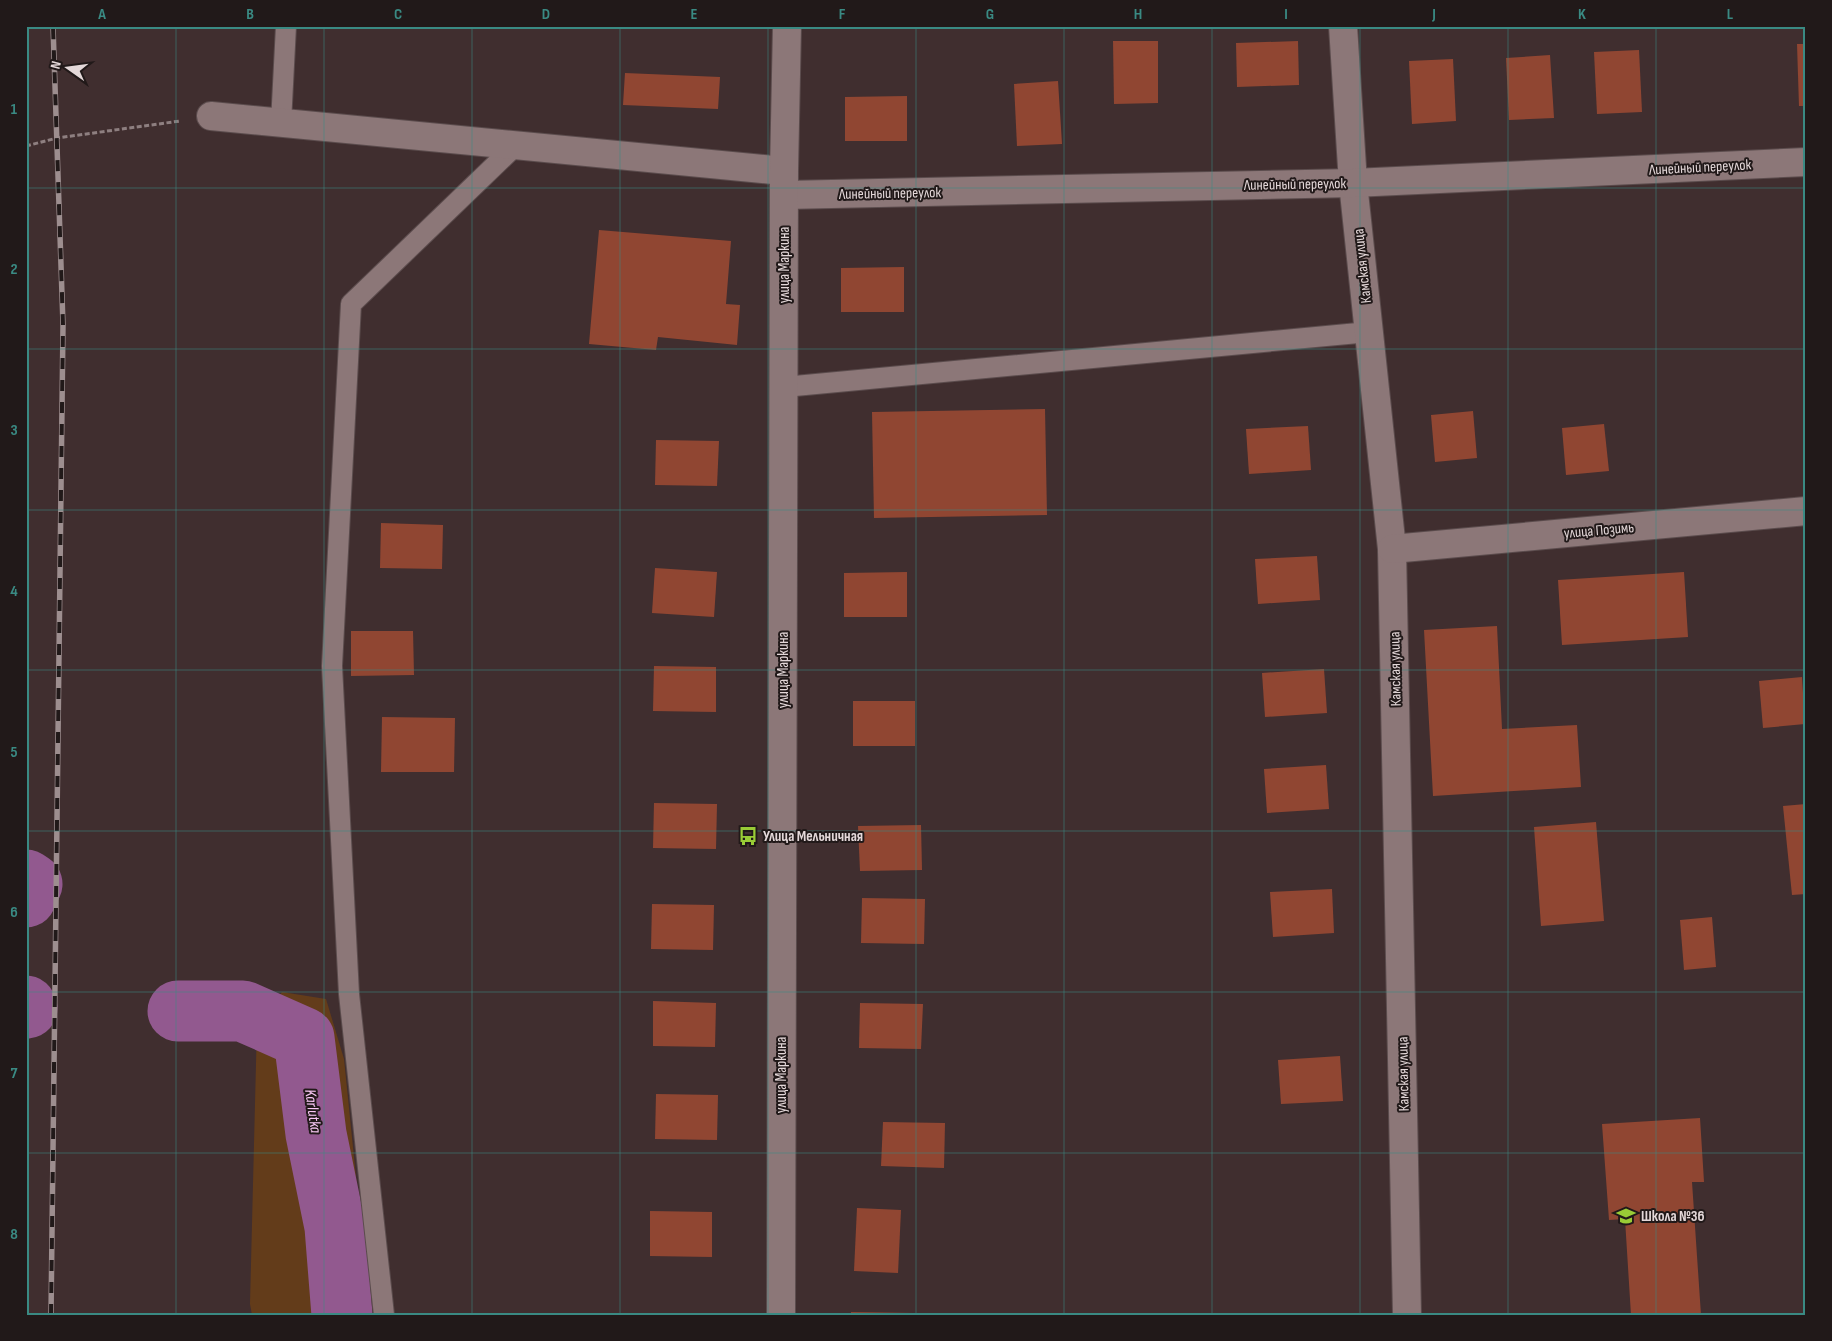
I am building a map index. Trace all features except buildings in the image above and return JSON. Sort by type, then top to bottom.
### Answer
[{"type":"street","name":"улица Маркина","points":[[781,1315],[784,183],[787,26]]},
{"type":"street","name":"Камская улица","points":[[1344,26],[1353,183],[1392,549],[1407,1315]]},
{"type":"street","name":"Линейный переулок","points":[[211,116],[515,146],[784,183],[1353,183],[1806,162]]},
{"type":"street","name":"улица Позимь","points":[[1392,549],[1806,511]]},
{"type":"lane","points":[[281,123],[286,26]]},
{"type":"lane","points":[[384,1315],[349,994],[332,666],[351,304],[515,146]]},
{"type":"lane","points":[[784,387],[1369,332]]},
{"type":"path","points":[[26,146],[57,138],[211,116]]},
{"type":"shaded area","points":[[282,992],[326,999],[344,1059],[370,1315],[252,1315],[250,1304],[257,1024]]},
{"type":"waterway","name":"Karlutka","points":[[26,880],[32,884],[26,897]]},
{"type":"waterway","name":"Karlutka","points":[[178,1011],[243,1011],[304,1038],[316,1134],[335,1227],[342,1315]]},
{"type":"railway","points":[[51,1315],[63,325],[53,26]]},
{"type":"place","name":"Улица Мельничная","points":[[748,836]]},
{"type":"place","name":"Школа №36","points":[[1626,1216]]}]
